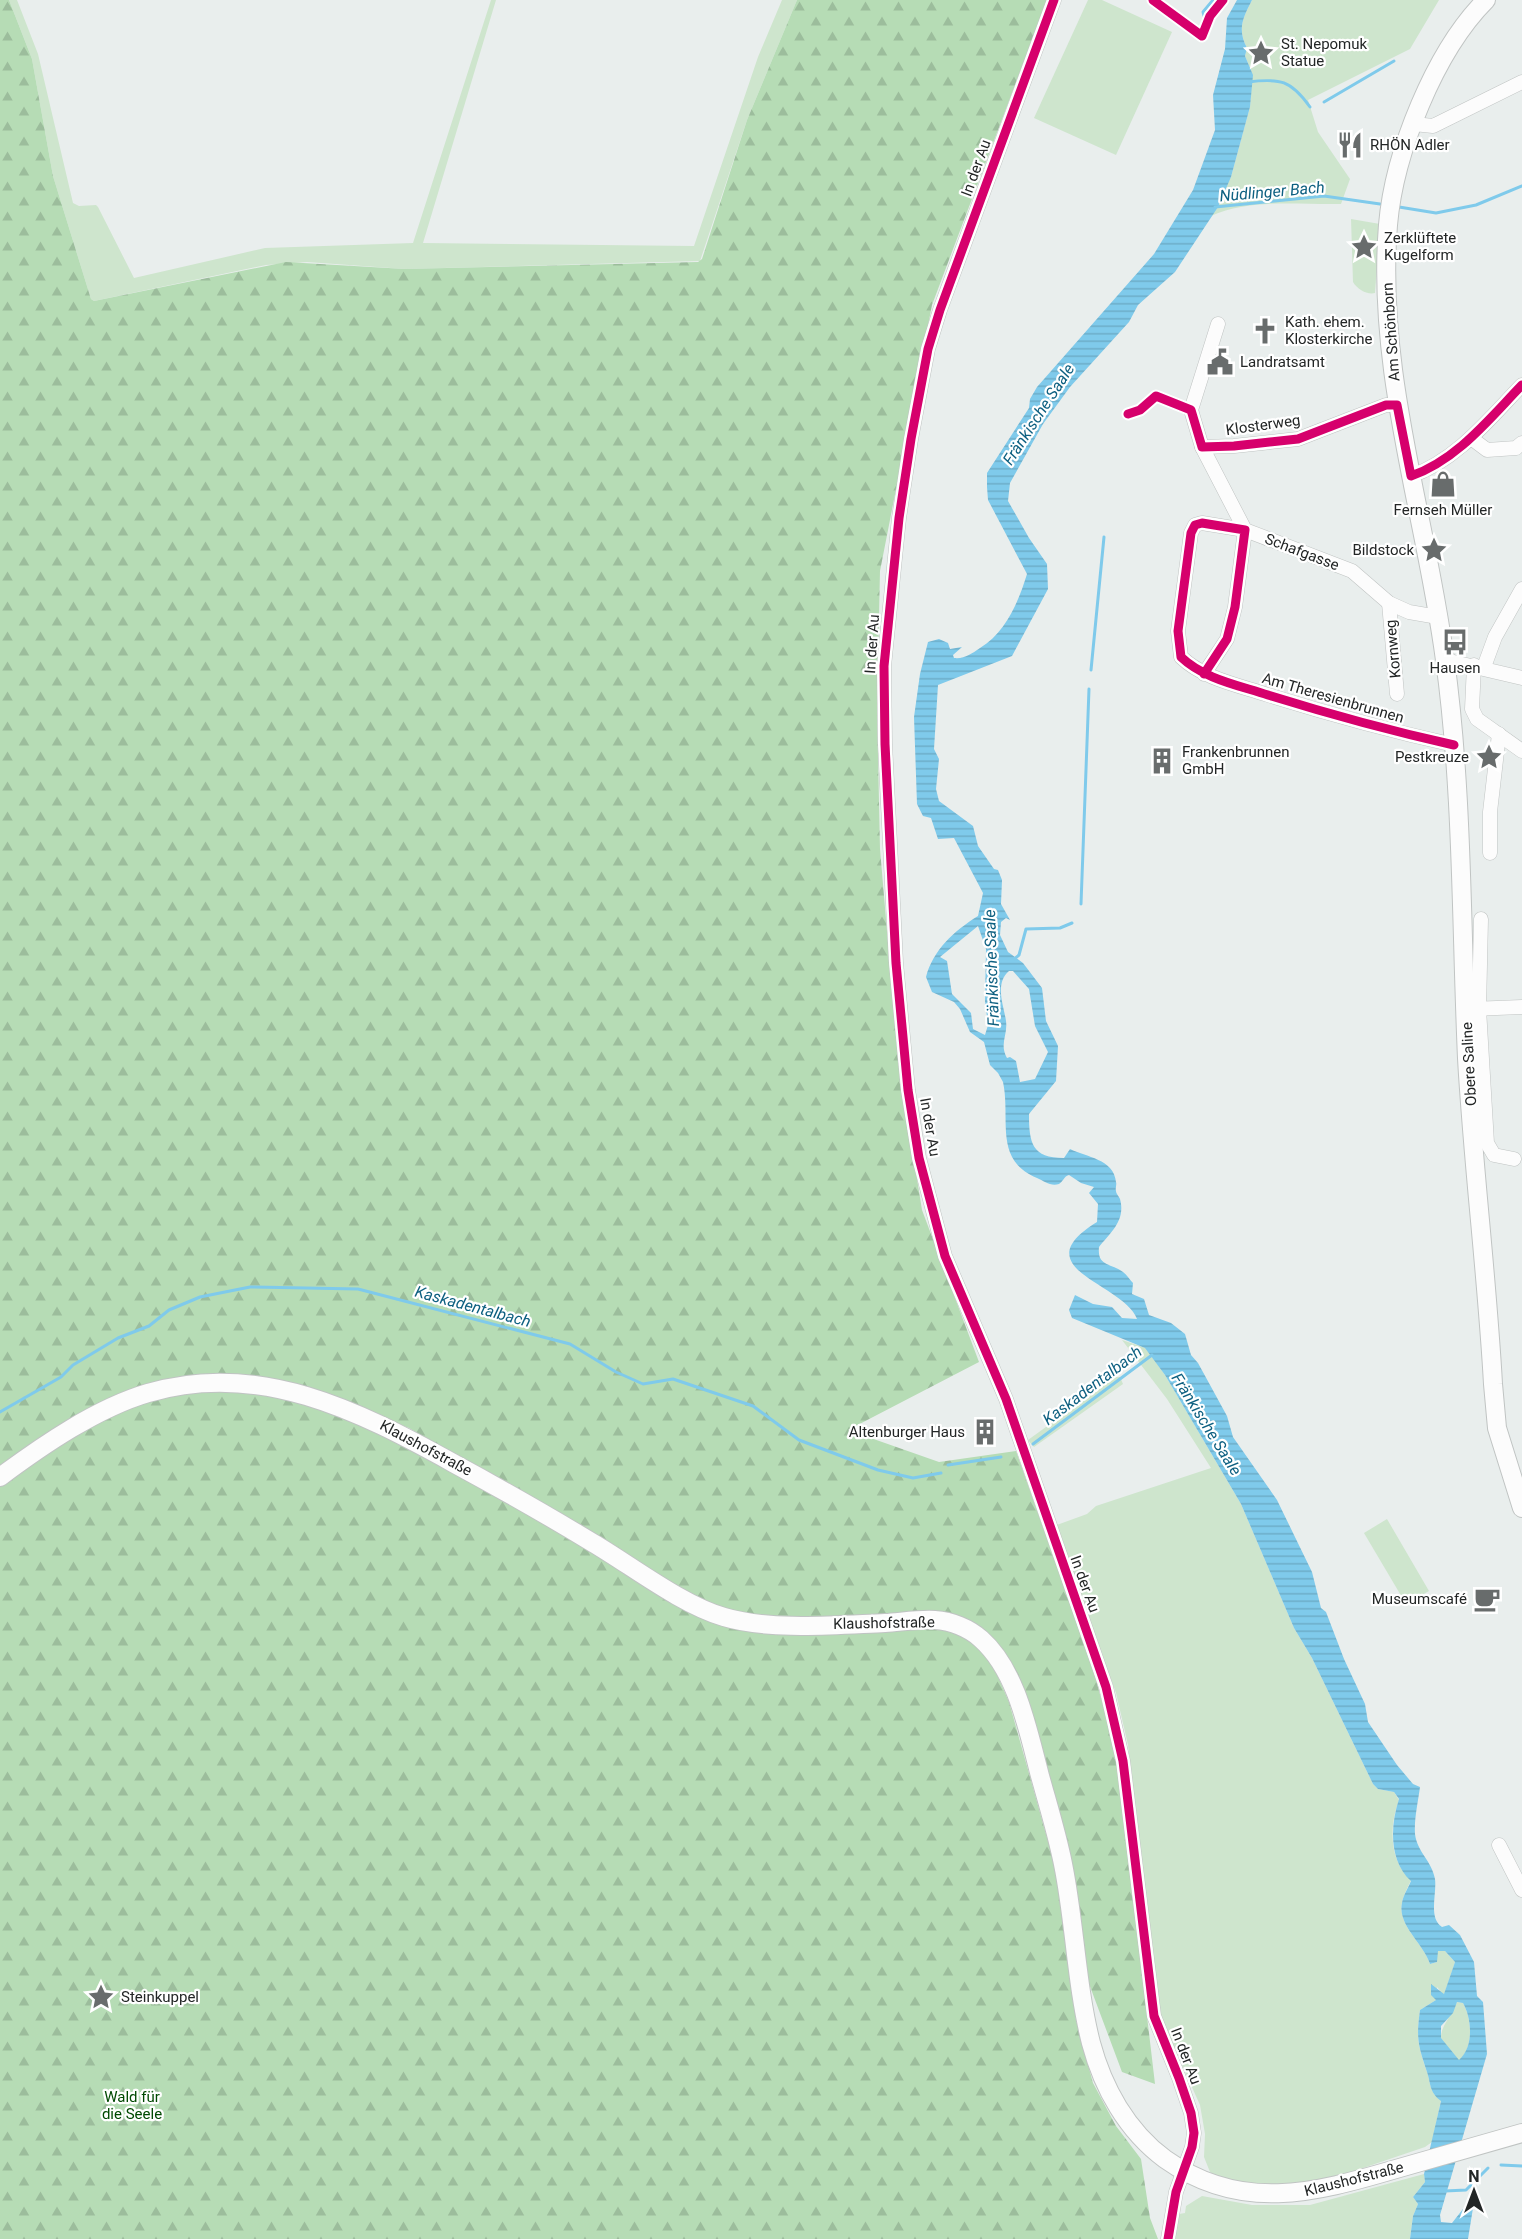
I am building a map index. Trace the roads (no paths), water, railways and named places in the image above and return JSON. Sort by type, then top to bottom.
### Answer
[{"type":"main road","name":"Am Schönborn","points":[[1438,617],[1397,405],[1386,303],[1388,222],[1394,189],[1414,124],[1435,76],[1470,16],[1486,0]]},
{"type":"main road","name":"Obere Saline","points":[[1438,617],[1454,745],[1497,1428],[1522,1508]]},
{"type":"main road","name":"Klaushofstraße","points":[[0,1477],[30,1455],[120,1402],[147,1393],[174,1386],[209,1383],[278,1388],[338,1405],[378,1423],[528,1504],[669,1590],[722,1617],[762,1624],[858,1624],[935,1620],[960,1626],[979,1637],[1001,1661],[1017,1699],[1063,1864],[1086,2018],[1102,2075],[1130,2125],[1152,2149],[1183,2171],[1211,2184],[1245,2193],[1301,2193],[1339,2185],[1514,2135]]},
{"type":"street","name":"In der Au","points":[[1054,0],[940,310],[928,349],[910,439],[897,529],[884,666],[885,744],[896,963],[908,1090],[919,1158],[945,1256],[1006,1399],[1106,1687],[1123,1761],[1154,2016],[1191,2113],[1193,2140],[1176,2192],[1168,2239]]},
{"type":"street","points":[[1414,124],[1433,126],[1522,82]]},
{"type":"street","points":[[1202,447],[1191,410],[1218,324]]},
{"type":"street","points":[[1411,476],[1431,469],[1471,438],[1522,385]]},
{"type":"street","name":"Klosterweg","points":[[1202,447],[1298,439],[1386,405],[1397,405]]},
{"type":"street","points":[[1471,438],[1487,450],[1516,448],[1522,443]]},
{"type":"street","name":"Schafgasse","points":[[1202,447],[1245,530],[1352,571],[1389,603],[1409,612],[1438,617]]},
{"type":"street","name":"Am Theresienbrunnen","points":[[1245,530],[1202,523],[1195,525],[1191,533],[1178,631],[1181,657],[1204,674],[1387,730],[1454,745]]},
{"type":"street","points":[[1204,674],[1227,639],[1235,607],[1245,530]]},
{"type":"street","points":[[1522,589],[1479,666],[1472,709],[1477,719],[1522,750]]},
{"type":"street","name":"Kornweg","points":[[1389,603],[1397,694]]},
{"type":"street","points":[[1445,660],[1521,676]]},
{"type":"street","points":[[1490,853],[1490,812],[1499,734]]},
{"type":"street","name":"Obere Saline","points":[[1481,919],[1472,1009],[1487,1143],[1494,1155],[1514,1159]]},
{"type":"street","points":[[1472,1009],[1522,1007]]},
{"type":"street","points":[[1499,1845],[1522,1890]]},
{"type":"water","name":"Fränkische Saale","points":[[1237,0],[1252,0],[1242,29],[1247,48],[1245,56],[1253,75],[1250,107],[1231,177],[1218,207],[1175,272],[1138,305],[1129,322],[1070,387],[1043,424],[1010,483],[1008,501],[1047,564],[1048,589],[1012,656],[938,685],[934,749],[939,759],[936,789],[939,801],[973,826],[978,846],[994,869],[998,870],[1002,880],[1001,904],[1010,920],[1006,918],[1001,922],[1000,935],[1008,952],[1023,963],[1042,988],[1046,1021],[1058,1046],[1056,1081],[1029,1114],[1030,1133],[1034,1147],[1045,1155],[1064,1158],[1070,1149],[1098,1160],[1110,1168],[1114,1174],[1121,1214],[1116,1226],[1099,1247],[1100,1258],[1127,1276],[1133,1283],[1132,1294],[1144,1299],[1149,1315],[1171,1323],[1185,1334],[1191,1355],[1198,1363],[1227,1416],[1233,1437],[1277,1500],[1312,1572],[1321,1608],[1326,1612],[1365,1704],[1368,1722],[1397,1765],[1413,1784],[1420,1787],[1415,1834],[1435,1879],[1435,1918],[1442,1927],[1449,1925],[1460,1935],[1474,1962],[1477,1996],[1483,2002],[1487,2054],[1440,2215],[1441,2222],[1452,2223],[1463,2209],[1473,2208],[1468,2239],[1410,2239],[1413,2216],[1418,2204],[1413,2197],[1425,2182],[1424,2174],[1441,2101],[1432,2091],[1420,2048],[1418,2028],[1420,2010],[1436,2000],[1431,1995],[1431,1984],[1444,1994],[1455,1962],[1445,1951],[1438,1951],[1437,1962],[1430,1964],[1403,1919],[1402,1903],[1411,1881],[1399,1864],[1393,1843],[1394,1820],[1399,1799],[1394,1792],[1378,1789],[1373,1784],[1312,1658],[1294,1628],[1241,1504],[1165,1375],[1145,1348],[1072,1318],[1069,1310],[1075,1295],[1093,1304],[1112,1307],[1122,1318],[1137,1319],[1128,1306],[1115,1295],[1084,1275],[1073,1264],[1069,1252],[1076,1238],[1097,1222],[1098,1204],[1089,1193],[1094,1187],[1081,1183],[1069,1175],[1059,1184],[1050,1184],[1023,1170],[1014,1161],[1007,1137],[1003,1082],[990,1065],[984,1042],[970,1032],[960,1009],[954,1002],[932,992],[926,977],[939,950],[961,928],[978,916],[983,893],[954,838],[938,839],[931,818],[923,816],[917,804],[914,717],[920,674],[928,642],[939,639],[948,643],[950,649],[962,647],[953,655],[954,658],[968,656],[997,634],[1010,616],[1020,596],[1027,574],[988,500],[987,473],[1029,408],[1030,399],[1037,387],[1154,254],[1193,190],[1215,130],[1213,95],[1225,49],[1227,18]],"holes":[[[978,926],[986,949],[985,1001],[988,1025],[985,1035],[973,1029],[971,1013],[952,994],[947,961],[940,957]],[[1009,971],[1013,971],[1029,989],[1035,1026],[1048,1052],[1035,1079],[1020,1082],[1016,1061],[1010,1057],[1007,1058],[1005,1053],[1006,1021],[1001,989],[1004,976]],[[1457,2002],[1463,2003],[1470,2025],[1467,2048],[1459,2060],[1441,2038],[1441,2026],[1453,2013]]]},
{"type":"waterway","points":[[1204,16],[1203,12],[1213,0]]},
{"type":"waterway","points":[[1324,102],[1394,61]]},
{"type":"waterway","points":[[1248,82],[1269,80],[1284,83],[1297,91],[1310,107]]},
{"type":"waterway","name":"Nüdlinger Bach","points":[[1399,207],[1436,213],[1476,205],[1522,186]]},
{"type":"waterway","name":"Nüdlinger Bach","points":[[1215,207],[1324,196],[1380,204]]},
{"type":"waterway","points":[[1091,670],[1104,537]]},
{"type":"waterway","points":[[1081,904],[1089,689]]},
{"type":"waterway","points":[[1013,960],[1019,955],[1026,929],[1060,928],[1072,923]]},
{"type":"waterway","name":"Kaskadentalbach","points":[[0,1412],[61,1377],[73,1365],[118,1338],[149,1326],[169,1310],[200,1297],[250,1287],[358,1289],[570,1344],[616,1372],[643,1384],[673,1379],[753,1406],[799,1440],[878,1470],[913,1478],[941,1473]]},
{"type":"waterway","name":"Kaskadentalbach","points":[[1033,1444],[1152,1355]]},
{"type":"waterway","name":"Kaskadentalbach","points":[[948,1465],[1001,1457]]},
{"type":"waterway","points":[[1501,2165],[1522,2166]]},
{"type":"waterway","points":[[1445,2191],[1466,2190],[1488,2168]]},
{"type":"place","name":"St. Nepomuk Statue","points":[[1261,53]]},
{"type":"place","name":"RHÖN Adler","points":[[1350,145]]},
{"type":"place","name":"Zerklüftete Kugelform","points":[[1364,247]]},
{"type":"place","name":"Kath. ehem. Klosterkirche","points":[[1265,331]]},
{"type":"place","name":"Landratsamt","points":[[1220,362]]},
{"type":"place","name":"Fernseh Müller","points":[[1443,484]]},
{"type":"place","name":"Bildstock","points":[[1434,550]]},
{"type":"place","name":"Hausen","points":[[1455,642]]},
{"type":"place","name":"Pestkreuze","points":[[1489,757]]},
{"type":"place","name":"Frankenbrunnen GmbH","points":[[1162,761]]},
{"type":"place","name":"Altenburger Haus","points":[[985,1432]]},
{"type":"place","name":"Museumscafé","points":[[1487,1599]]},
{"type":"place","name":"Steinkuppel","points":[[101,1997]]},
{"type":"park label","name":"Wald für die Seele","points":[[132,2106]]}]
